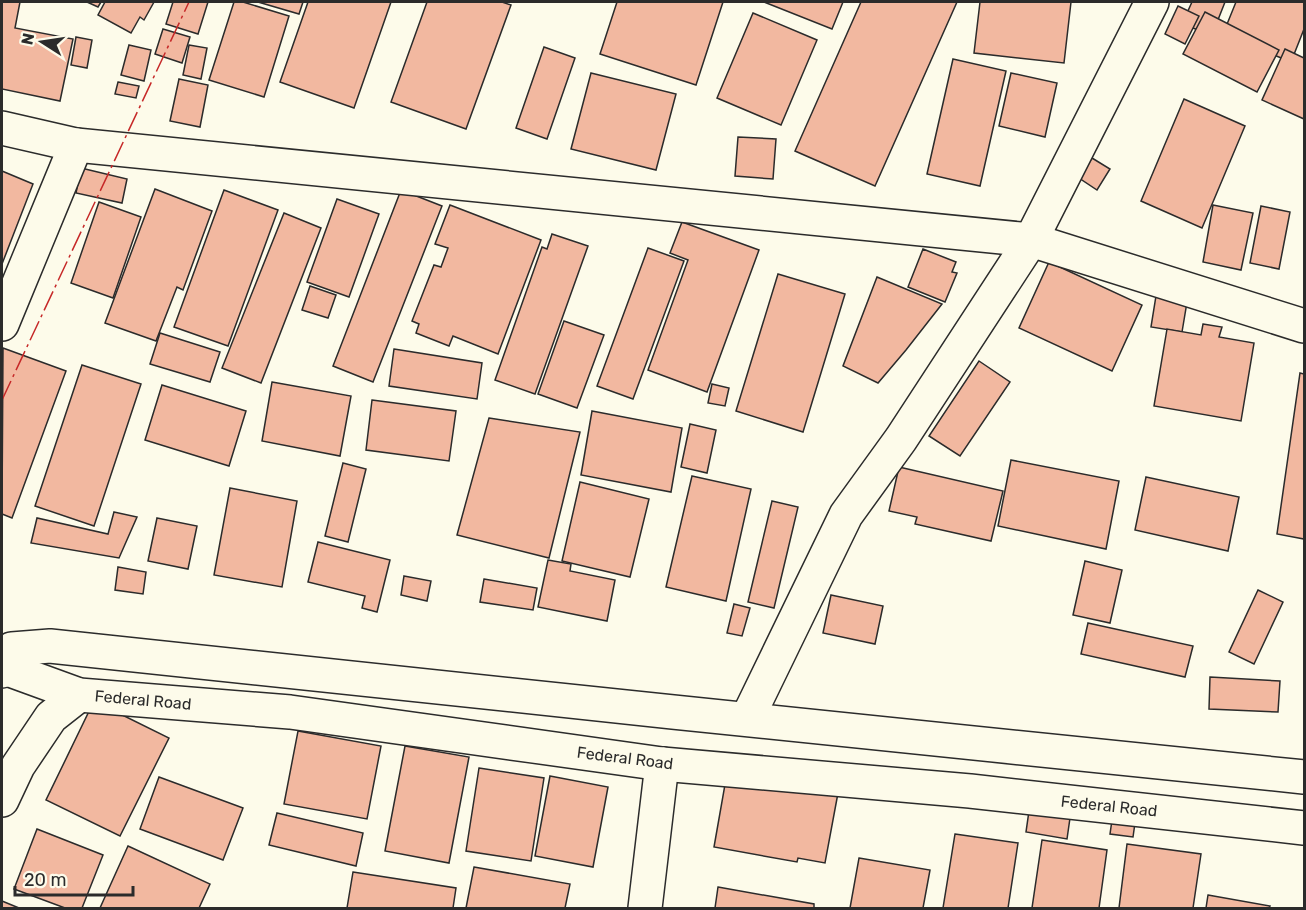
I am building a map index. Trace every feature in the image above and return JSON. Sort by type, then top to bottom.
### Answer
[{"type":"street","points":[[747,720],[846,515],[901,439],[1031,240],[1152,2]]},
{"type":"street","points":[[2,128],[76,145],[1031,240],[1305,326]]},
{"type":"street","points":[[2,324],[76,145]]},
{"type":"street","points":[[79,695],[2,669],[12,649],[50,646],[1305,777]]},
{"type":"street","name":"Federal Road","points":[[2,800],[18,766],[51,717],[79,695],[290,712],[662,764],[970,791],[1305,828]]},
{"type":"street","points":[[645,909],[662,764]]},
{"type":"building","points":[[2,2],[20,2],[15,28],[73,39],[60,101],[2,89]]},
{"type":"building","points":[[87,2],[101,2],[98,7]]},
{"type":"building","points":[[105,2],[154,2],[144,20],[140,17],[131,33],[98,15]]},
{"type":"building","points":[[173,2],[208,2],[198,34],[166,24]]},
{"type":"building","points":[[234,2],[243,2],[289,16],[264,97],[209,80]]},
{"type":"building","points":[[258,2],[303,2],[299,14]]},
{"type":"building","points":[[308,2],[391,2],[354,108],[280,82]]},
{"type":"building","points":[[427,2],[502,2],[511,5],[466,129],[391,102]]},
{"type":"building","points":[[617,2],[723,2],[696,85],[600,54]]},
{"type":"building","points":[[764,2],[843,2],[832,29]]},
{"type":"building","points":[[861,2],[957,2],[875,186],[795,151]]},
{"type":"building","points":[[980,2],[1071,2],[1064,63],[974,53]]},
{"type":"building","points":[[1192,2],[1225,2],[1212,35],[1182,24]]},
{"type":"building","points":[[1236,2],[1304,2],[1304,29],[1291,62],[1223,34]]},
{"type":"building","points":[[1178,6],[1199,16],[1185,44],[1165,34]]},
{"type":"building","points":[[1205,12],[1279,50],[1257,92],[1183,54]]},
{"type":"building","points":[[753,13],[817,40],[781,125],[717,98]]},
{"type":"building","points":[[163,29],[190,37],[182,63],[155,54]]},
{"type":"building","points":[[76,37],[92,40],[87,68],[71,65]]},
{"type":"building","points":[[129,45],[151,50],[144,81],[121,75]]},
{"type":"building","points":[[189,45],[207,48],[201,79],[183,75]]},
{"type":"building","points":[[544,47],[575,58],[547,139],[516,128]]},
{"type":"building","points":[[1285,49],[1304,58],[1304,119],[1262,100]]},
{"type":"building","points":[[953,59],[1006,71],[980,186],[927,174]]},
{"type":"building","points":[[591,73],[676,94],[656,170],[571,149]]},
{"type":"building","points":[[1011,73],[1057,83],[1045,137],[999,126]]},
{"type":"building","points":[[179,79],[208,85],[200,127],[170,121]]},
{"type":"building","points":[[118,82],[139,86],[136,98],[115,94]]},
{"type":"building","points":[[1184,99],[1245,126],[1202,228],[1141,201]]},
{"type":"building","points":[[738,137],[776,139],[773,179],[735,176]]},
{"type":"building","points":[[1092,158],[1110,169],[1097,190],[1079,178]]},
{"type":"building","points":[[81,168],[127,179],[122,203],[76,193]]},
{"type":"building","points":[[2,171],[33,184],[2,264]]},
{"type":"building","points":[[155,189],[212,211],[183,290],[177,287],[156,341],[105,323]]},
{"type":"building","points":[[224,190],[278,210],[228,346],[174,327]]},
{"type":"building","points":[[401,190],[442,206],[373,382],[333,366]]},
{"type":"building","points":[[337,199],[379,214],[349,297],[307,282]]},
{"type":"building","points":[[99,202],[141,217],[113,298],[71,283]]},
{"type":"building","points":[[450,205],[541,240],[498,354],[453,336],[449,346],[416,333],[419,324],[412,321],[434,265],[441,267],[448,248],[435,244]]},
{"type":"building","points":[[1213,205],[1253,213],[1241,270],[1203,262]]},
{"type":"building","points":[[1261,206],[1290,212],[1279,269],[1250,263]]},
{"type":"building","points":[[284,213],[321,228],[261,383],[222,368]]},
{"type":"building","points":[[682,222],[759,250],[707,392],[648,370],[688,260],[670,253]]},
{"type":"building","points":[[552,234],[588,246],[535,394],[495,380],[542,247],[547,249]]},
{"type":"building","points":[[648,248],[684,261],[633,399],[597,386]]},
{"type":"building","points":[[923,249],[956,262],[952,272],[957,273],[945,302],[908,287]]},
{"type":"building","points":[[1049,262],[1142,305],[1112,371],[1019,328]]},
{"type":"building","points":[[778,274],[845,294],[803,432],[736,411]]},
{"type":"building","points":[[877,277],[942,304],[878,383],[843,366]]},
{"type":"building","points":[[310,286],[336,295],[328,318],[302,310]]},
{"type":"building","points":[[1156,296],[1187,302],[1182,332],[1151,327]]},
{"type":"building","points":[[564,321],[604,335],[577,408],[538,394]]},
{"type":"building","points":[[1203,324],[1222,327],[1219,337],[1254,343],[1241,421],[1154,406],[1167,329],[1201,335]]},
{"type":"building","points":[[160,333],[220,352],[210,382],[150,364]]},
{"type":"building","points":[[3,348],[66,371],[12,518],[2,514]]},
{"type":"building","points":[[394,349],[482,363],[477,399],[389,386]]},
{"type":"building","points":[[979,361],[1010,382],[960,456],[929,436]]},
{"type":"building","points":[[82,365],[141,384],[94,526],[35,506]]},
{"type":"building","points":[[1300,373],[1304,374],[1304,539],[1277,534]]},
{"type":"building","points":[[272,382],[351,396],[340,456],[262,441]]},
{"type":"building","points":[[712,384],[729,388],[725,406],[708,403]]},
{"type":"building","points":[[162,385],[246,411],[229,466],[145,440]]},
{"type":"building","points":[[372,400],[456,411],[449,461],[366,450]]},
{"type":"building","points":[[592,411],[682,428],[671,492],[581,475]]},
{"type":"building","points":[[489,418],[580,432],[549,558],[457,535]]},
{"type":"building","points":[[690,424],[716,430],[707,473],[681,467]]},
{"type":"building","points":[[1011,460],[1119,481],[1106,549],[998,526]]},
{"type":"building","points":[[343,463],[366,469],[348,542],[325,536]]},
{"type":"building","points":[[899,467],[1003,491],[991,541],[915,524],[917,517],[889,511]]},
{"type":"building","points":[[692,476],[751,489],[726,601],[666,587]]},
{"type":"building","points":[[1146,477],[1239,497],[1228,551],[1135,530]]},
{"type":"building","points":[[580,482],[649,499],[630,577],[562,561]]},
{"type":"building","points":[[230,488],[297,501],[282,587],[214,575]]},
{"type":"building","points":[[772,501],[798,507],[774,608],[748,602]]},
{"type":"building","points":[[114,512],[137,517],[119,558],[31,543],[37,518],[108,534]]},
{"type":"building","points":[[157,518],[197,526],[188,569],[148,561]]},
{"type":"building","points":[[318,542],[390,560],[377,612],[362,608],[365,596],[308,582]]},
{"type":"building","points":[[548,560],[571,564],[570,571],[615,580],[607,621],[538,607]]},
{"type":"building","points":[[1085,561],[1122,570],[1110,623],[1073,615]]},
{"type":"building","points":[[118,567],[146,572],[143,594],[115,590]]},
{"type":"building","points":[[404,576],[431,581],[427,601],[401,595]]},
{"type":"building","points":[[484,579],[537,588],[533,610],[480,602]]},
{"type":"building","points":[[1258,590],[1283,602],[1254,664],[1229,652]]},
{"type":"building","points":[[831,595],[883,606],[875,644],[823,633]]},
{"type":"building","points":[[734,604],[750,608],[742,636],[727,633]]},
{"type":"building","points":[[1088,623],[1193,646],[1185,677],[1081,654]]},
{"type":"building","points":[[1210,677],[1280,681],[1278,712],[1209,709]]},
{"type":"building","points":[[94,701],[169,738],[120,836],[46,800]]},
{"type":"building","points":[[298,731],[381,746],[367,819],[284,804]]},
{"type":"building","points":[[405,746],[469,757],[449,863],[385,851]]},
{"type":"building","points":[[479,768],[544,778],[531,861],[466,851]]},
{"type":"building","points":[[727,773],[838,793],[825,863],[798,858],[797,862],[714,847]]},
{"type":"building","points":[[550,776],[608,787],[593,867],[535,856]]},
{"type":"building","points":[[159,777],[243,808],[223,860],[140,829]]},
{"type":"building","points":[[1031,797],[1071,811],[1067,839],[1026,832]]},
{"type":"building","points":[[1114,806],[1137,809],[1133,837],[1110,834]]},
{"type":"building","points":[[277,813],[363,833],[356,866],[269,845]]},
{"type":"building","points":[[37,829],[103,855],[82,908],[65,908],[14,889]]},
{"type":"building","points":[[955,834],[1018,843],[1008,908],[943,908]]},
{"type":"building","points":[[1042,840],[1107,850],[1099,908],[1032,908]]},
{"type":"building","points":[[1127,844],[1201,854],[1193,908],[1119,908]]},
{"type":"building","points":[[128,846],[210,884],[199,908],[100,908]]},
{"type":"building","points":[[859,858],[930,870],[923,908],[850,908]]},
{"type":"building","points":[[474,867],[570,884],[565,908],[466,908]]},
{"type":"building","points":[[353,872],[456,888],[453,908],[347,908]]},
{"type":"building","points":[[718,887],[814,904],[814,908],[715,908]]},
{"type":"building","points":[[1208,895],[1270,906],[1269,908],[1206,908]]},
{"type":"building","points":[[2,901],[19,908],[2,908]]},
{"type":"power","points":[[2,400],[189,2]]}]
